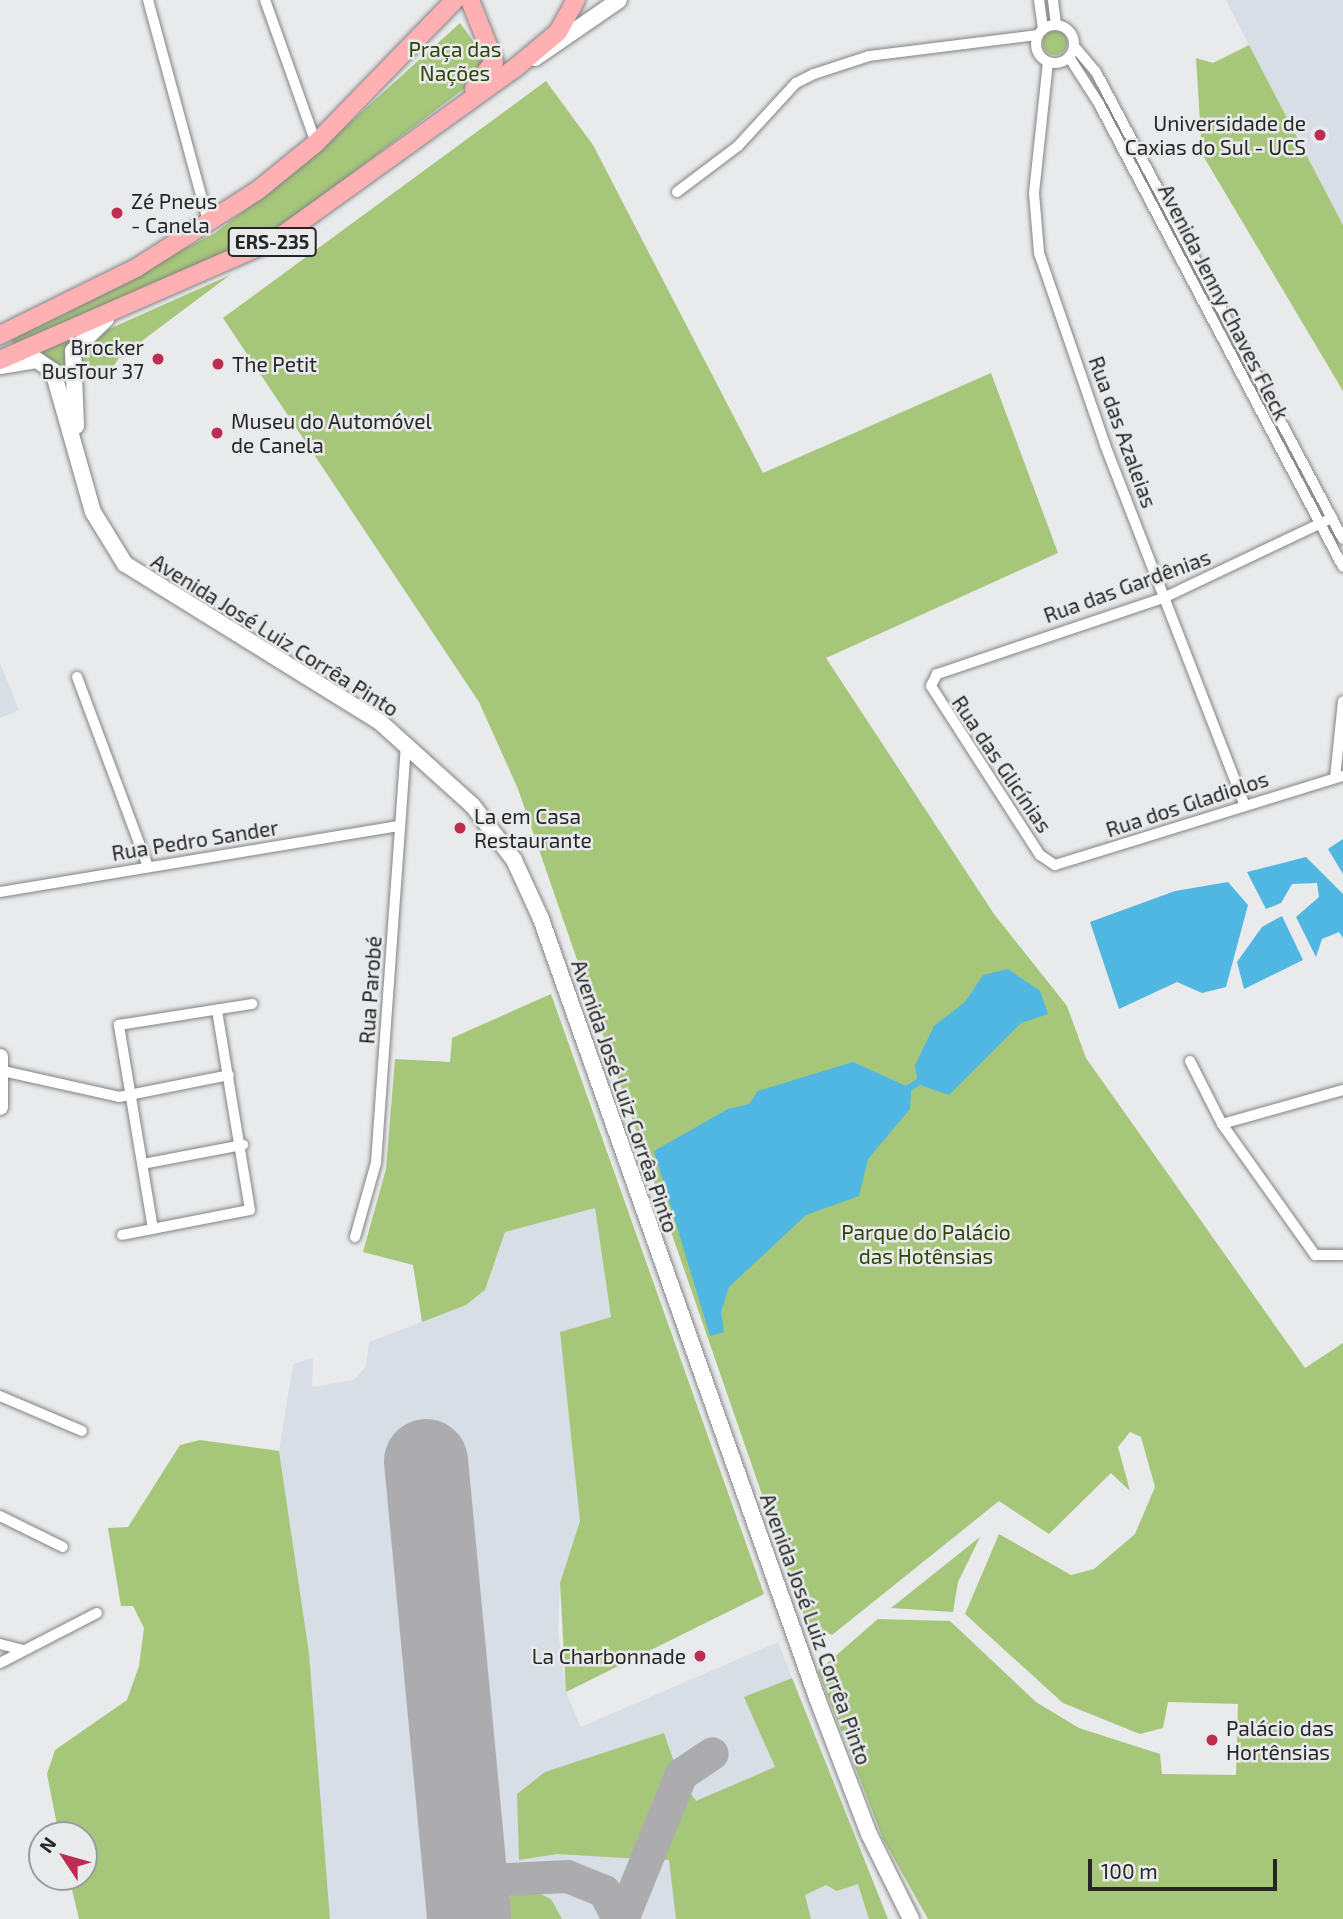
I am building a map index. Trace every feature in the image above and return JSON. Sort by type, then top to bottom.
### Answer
[{"type":"main road","name":"ERS-235","points":[[0,335],[209,225],[316,143],[455,0]]},
{"type":"main road","points":[[470,0],[475,22],[487,42],[514,69],[558,32],[576,0]]},
{"type":"main road","points":[[411,48],[451,16],[475,22]]},
{"type":"main road","points":[[436,124],[491,69],[487,42]]},
{"type":"main road","name":"ERS-235","points":[[0,360],[255,252],[514,69]]},
{"type":"street","points":[[148,0],[209,225]]},
{"type":"street","points":[[265,0],[316,143]]},
{"type":"street","name":"ERS-235","points":[[514,69],[619,0]]},
{"type":"street","points":[[1039,0],[1041,32],[1037,51],[1048,62],[1069,57],[1074,46],[1068,29],[1056,24]]},
{"type":"street","points":[[1054,0],[1056,24]]},
{"type":"street","points":[[677,192],[738,146],[796,83],[814,74],[869,56],[1041,32],[1056,24]]},
{"type":"street","name":"Avenida Jenny Chaves Fleck","points":[[1074,46],[1096,72],[1343,539]]},
{"type":"street","name":"Avenida Jenny Chaves Fleck","points":[[1069,57],[1099,104],[1343,567]]},
{"type":"street","name":"Rua das Azaleias","points":[[1048,62],[1034,193],[1039,253],[1244,804]]},
{"type":"street","name":"Avenida José Luiz Corrêa Pinto","points":[[78,456],[73,351],[85,333],[125,306]]},
{"type":"street","name":"Avenida José Luiz Corrêa Pinto","points":[[0,366],[29,360],[49,367],[93,512],[113,549],[139,576],[406,742],[495,831],[541,919],[817,1698],[869,1834],[911,1919]]},
{"type":"street","name":"Rua das Gardênias","points":[[932,680],[1166,597],[1332,518]]},
{"type":"street","points":[[77,677],[148,867]]},
{"type":"street","name":"Rua das Glicínias","points":[[932,680],[935,697],[1051,864]]},
{"type":"street","points":[[1339,777],[1343,701]]},
{"type":"street","name":"Rua Parobé","points":[[355,1237],[376,1163],[397,826],[406,742]]},
{"type":"street","name":"Rua dos Gladiolos","points":[[1051,864],[1339,777]]},
{"type":"street","name":"Rua Pedro Sander","points":[[0,892],[397,826]]},
{"type":"street","points":[[153,1229],[119,1025],[252,1004]]},
{"type":"street","points":[[122,1235],[250,1210],[243,1145],[217,1010]]},
{"type":"street","points":[[1190,1061],[1222,1124],[1322,1259],[1343,1255]]},
{"type":"street","points":[[0,1107],[1,1064],[132,1097],[229,1075]]},
{"type":"street","points":[[1222,1124],[1343,1090]]},
{"type":"street","points":[[143,1164],[243,1145]]},
{"type":"street","points":[[0,1396],[82,1431]]},
{"type":"street","points":[[0,1516],[63,1547]]},
{"type":"street","points":[[0,1663],[97,1613]]},
{"type":"street","points":[[0,1644],[22,1650]]},
{"type":"shaded area","name":"Universidade de Caxias do Sul - UCS","points":[[1226,0],[1343,0],[1343,225],[1249,45]]},
{"type":"shaded area","points":[[0,663],[19,710],[0,718]]},
{"type":"shaded area","points":[[595,1208],[611,1317],[560,1332],[580,1521],[560,1583],[558,1631],[567,1695],[581,1727],[778,1642],[888,1919],[330,1919],[309,1653],[279,1451],[293,1364],[313,1358],[312,1387],[354,1380],[366,1366],[369,1342],[466,1305],[485,1290],[505,1232]]},
{"type":"green space","name":"Praça das Nações","points":[[460,23],[487,60],[481,76],[277,230],[13,344],[10,338],[215,233],[295,172]]},
{"type":"green space","points":[[1055,31],[1066,38],[1067,43],[1060,54],[1055,55],[1044,48],[1043,43],[1050,32]]},
{"type":"green space","points":[[1249,45],[1343,225],[1343,391],[1202,154],[1196,58],[1213,63]]},
{"type":"green space","name":"Parque do Palácio das Hotênsias","points":[[546,81],[593,145],[763,473],[991,373],[1058,553],[826,658],[994,914],[1067,1006],[1086,1058],[1305,1368],[1343,1343],[1343,1919],[928,1919],[883,1839],[818,1671],[878,1619],[950,1621],[1036,1702],[1079,1728],[1160,1754],[1162,1774],[1236,1775],[1238,1704],[1168,1702],[1163,1728],[1140,1734],[1063,1703],[965,1614],[999,1534],[1071,1575],[1094,1569],[1135,1534],[1155,1487],[1141,1437],[1130,1432],[1118,1447],[1130,1491],[1111,1473],[1049,1534],[999,1501],[832,1635],[806,1622],[518,789],[479,702],[223,318]]},
{"type":"green space","points":[[230,275],[119,358],[107,376],[82,375],[82,352],[98,334]]},
{"type":"green space","points":[[73,335],[65,378],[55,364],[32,354]]},
{"type":"green space","points":[[551,994],[764,1594],[566,1692],[560,1583],[580,1521],[560,1332],[611,1317],[595,1208],[505,1232],[485,1290],[466,1305],[422,1322],[413,1265],[363,1252],[386,1169],[395,1059],[450,1062],[452,1038]]},
{"type":"green space","points":[[200,1440],[279,1451],[309,1653],[330,1919],[79,1919],[72,1891],[98,1891],[98,1821],[56,1821],[47,1774],[55,1750],[127,1700],[139,1666],[144,1628],[133,1606],[121,1606],[108,1528],[128,1527],[180,1445]]},
{"type":"green space","points":[[980,1537],[958,1582],[953,1612],[891,1608]]},
{"type":"green space","points":[[792,1678],[888,1919],[869,1919],[858,1884],[837,1891],[826,1885],[805,1895],[811,1919],[676,1919],[669,1860],[658,1860],[678,1795],[688,1789],[696,1801],[775,1767],[744,1697]]},
{"type":"green space","points":[[664,1733],[673,1759],[641,1859],[557,1854],[519,1860],[517,1794],[545,1772]]},
{"type":"green space","points":[[534,1891],[551,1899],[562,1919],[496,1919],[495,1904],[502,1898]]},
{"type":"water","points":[[1343,839],[1343,874],[1328,849]]},
{"type":"water","points":[[1306,857],[1343,894],[1343,938],[1339,932],[1322,939],[1316,957],[1296,917],[1319,897],[1317,883],[1292,884],[1281,903],[1266,909],[1247,872]]},
{"type":"water","points":[[1228,882],[1248,905],[1226,987],[1202,993],[1177,982],[1119,1009],[1090,922],[1175,891]]},
{"type":"water","points":[[1282,916],[1303,960],[1244,989],[1237,962],[1262,927]]},
{"type":"water","points":[[1008,969],[1040,991],[1048,1014],[1021,1023],[949,1095],[920,1085],[911,1091],[910,1109],[868,1159],[859,1196],[806,1215],[729,1287],[721,1312],[724,1332],[710,1336],[654,1151],[728,1109],[749,1104],[758,1091],[853,1062],[906,1086],[917,1079],[915,1065],[934,1026],[965,1002],[983,975]]},
{"type":"taxiway","points":[[622,1919],[681,1774],[712,1753]]},
{"type":"taxiway","points":[[465,1881],[567,1876],[604,1891],[618,1919]]},
{"type":"runway","points":[[426,1461],[469,1919]]},
{"type":"place","name":"Universidade de Caxias do Sul - UCS","points":[[1320,135]]},
{"type":"place","name":"Zé Pneus - Canela","points":[[117,213]]},
{"type":"place","name":"Brocker BusTour 37","points":[[158,359]]},
{"type":"place","name":"The Petit","points":[[218,364]]},
{"type":"place","name":"Museu do Automóvel de Canela","points":[[217,433]]},
{"type":"place","name":"La em Casa Restaurante","points":[[460,828]]},
{"type":"place","name":"La Charbonnade","points":[[700,1656]]},
{"type":"place","name":"Palácio das Hortênsias","points":[[1212,1740]]}]
